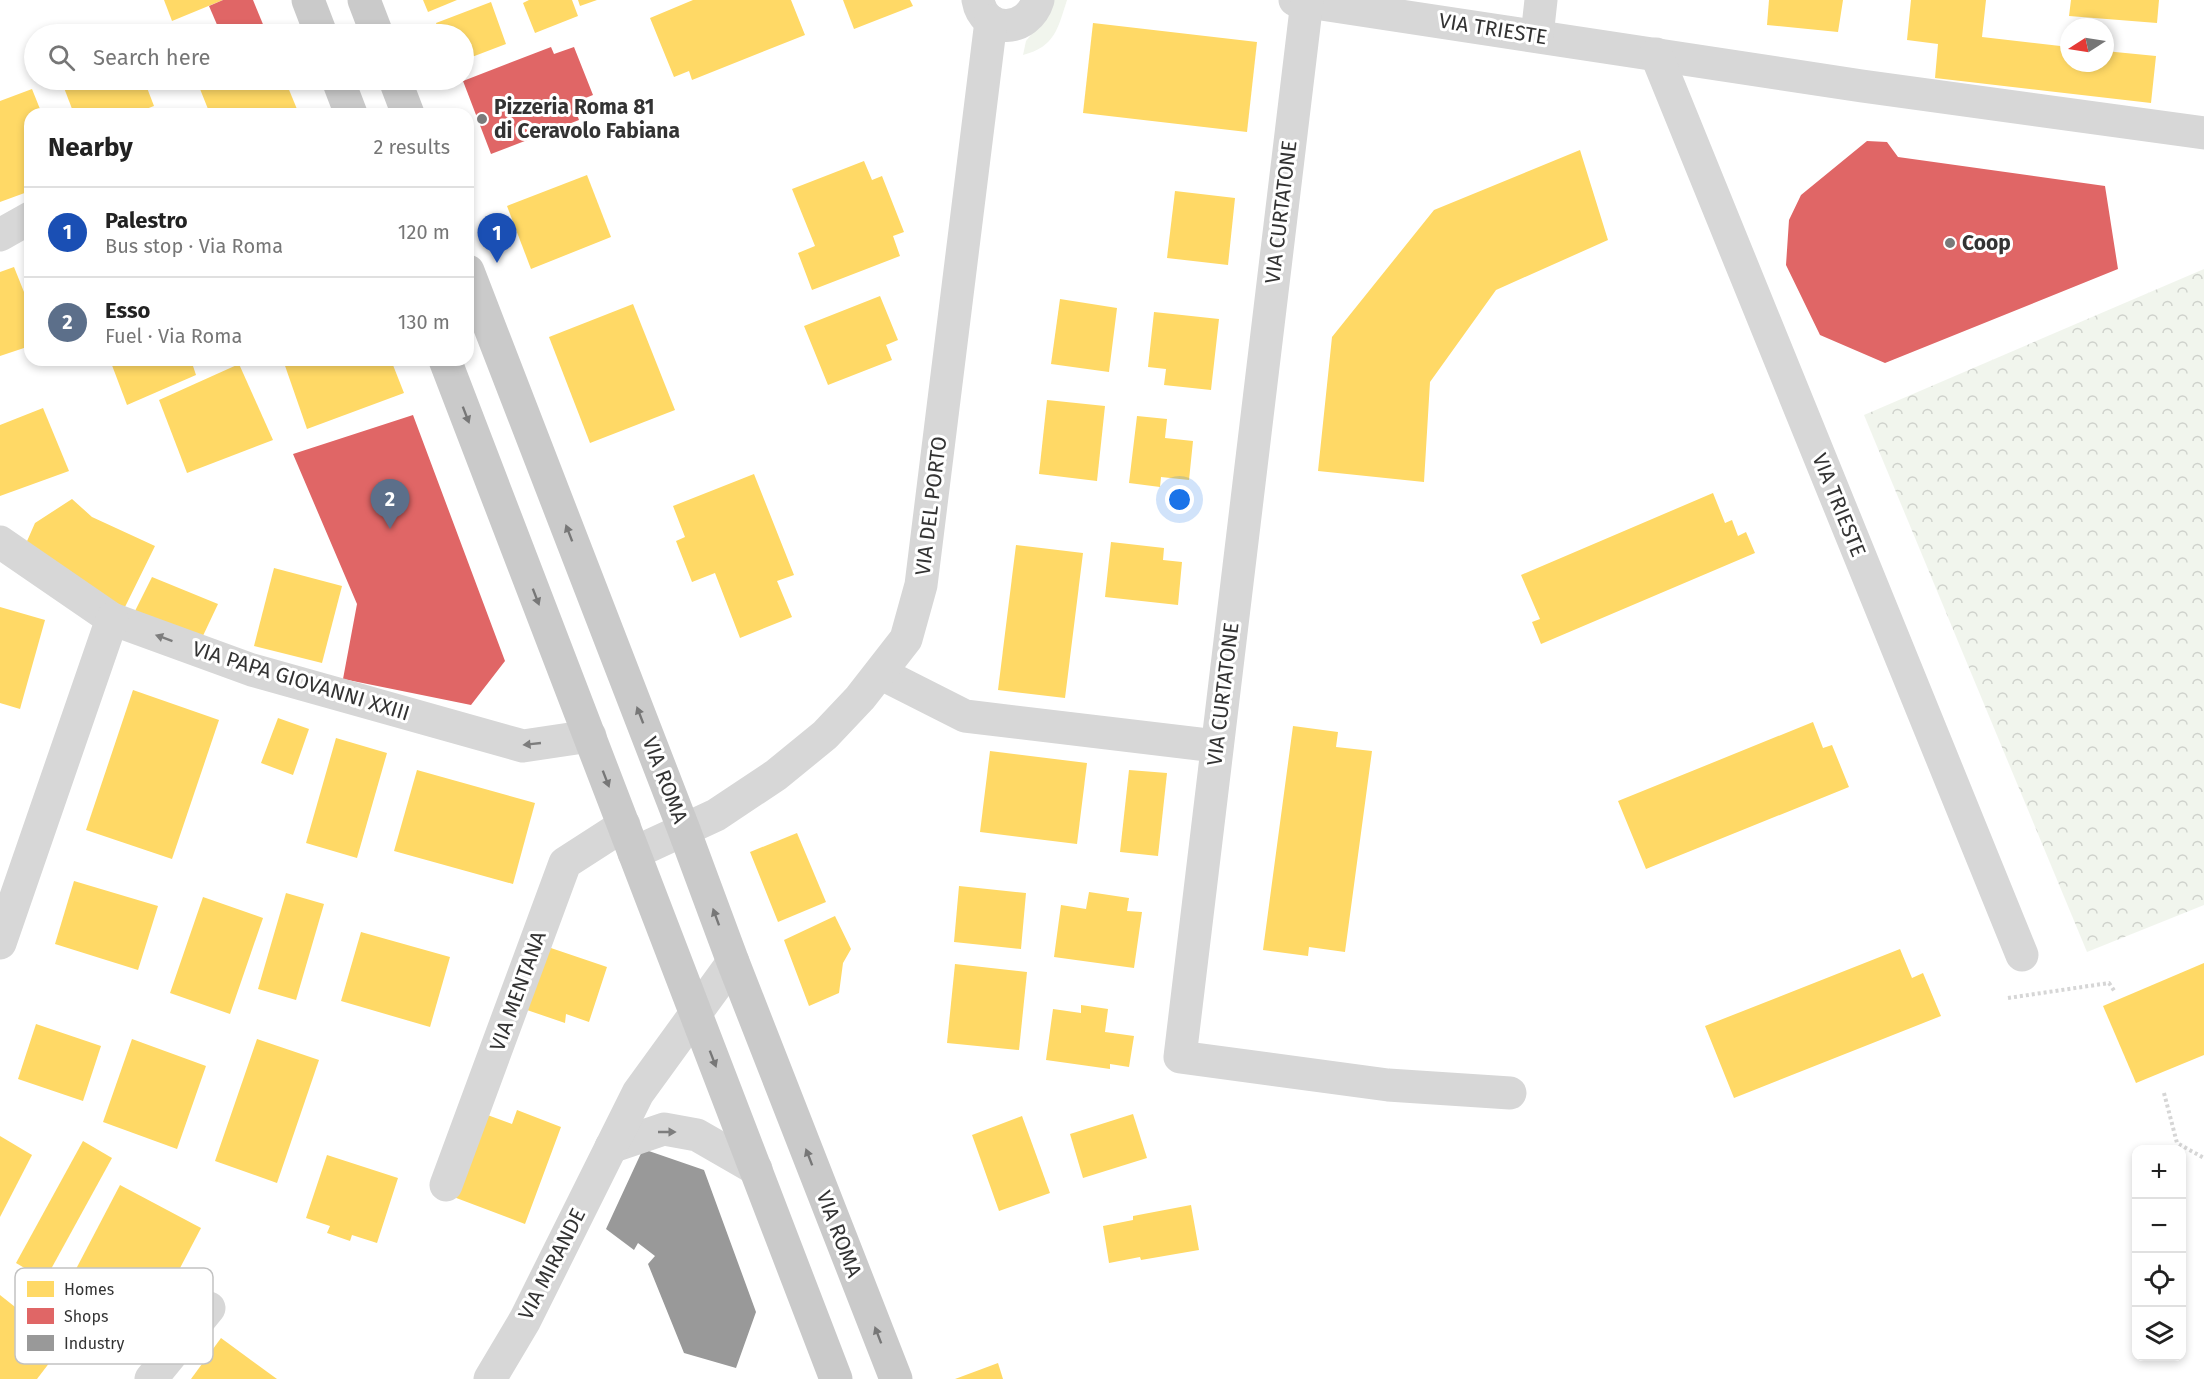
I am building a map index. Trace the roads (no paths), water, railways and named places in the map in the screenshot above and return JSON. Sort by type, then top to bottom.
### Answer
[{"type":"main road","points":[[308,0],[317,24]]},
{"type":"main road","points":[[364,0],[373,24]]},
{"type":"main road","points":[[342,90],[349,108]]},
{"type":"main road","points":[[398,90],[406,108]]},
{"type":"main road","name":"VIA ROMA","points":[[474,286],[733,962],[896,1379]]},
{"type":"main road","points":[[447,366],[498,528],[590,736],[836,1379]]},
{"type":"street","points":[[985,11],[1004,26],[1016,25],[1027,20],[1035,10],[1038,0]]},
{"type":"street","points":[[1537,36],[1541,0]]},
{"type":"street","name":"VIA TRIESTE","points":[[1301,1],[1850,84],[2204,133]]},
{"type":"street","name":"VIA CURTATONE","points":[[1301,1],[1180,1057],[1388,1085],[1510,1093]]},
{"type":"street","name":"VIA DEL PORTO","points":[[629,839],[684,830],[716,815],[776,775],[825,735],[860,698],[906,639],[921,585],[985,11]]},
{"type":"street","name":"VIA TRIESTE","points":[[1656,54],[2022,955]]},
{"type":"street","points":[[0,235],[24,221]]},
{"type":"street","name":"VIA PAPA GIOVANNI XXIII","points":[[0,542],[112,620],[252,670],[523,746],[590,736]]},
{"type":"street","points":[[0,943],[112,620]]},
{"type":"street","points":[[879,673],[965,716],[1216,746]]},
{"type":"street","name":"VIA MENTANA","points":[[446,1185],[565,863],[629,839]]},
{"type":"street","name":"VIA MIRANDE","points":[[490,1379],[525,1320],[639,1093],[733,962]]},
{"type":"street","points":[[611,1147],[664,1129],[697,1135],[756,1169]]},
{"type":"street","points":[[151,1379],[163,1364]]},
{"type":"place","name":"Pizzeria Roma 81 di Ceravolo Fabiana","points":[[482,119]]},
{"type":"place","name":"Coop","points":[[1950,243]]},
{"type":"place","name":"Palestro","points":[[497,263]]},
{"type":"place","name":"Esso","points":[[390,529]]}]
